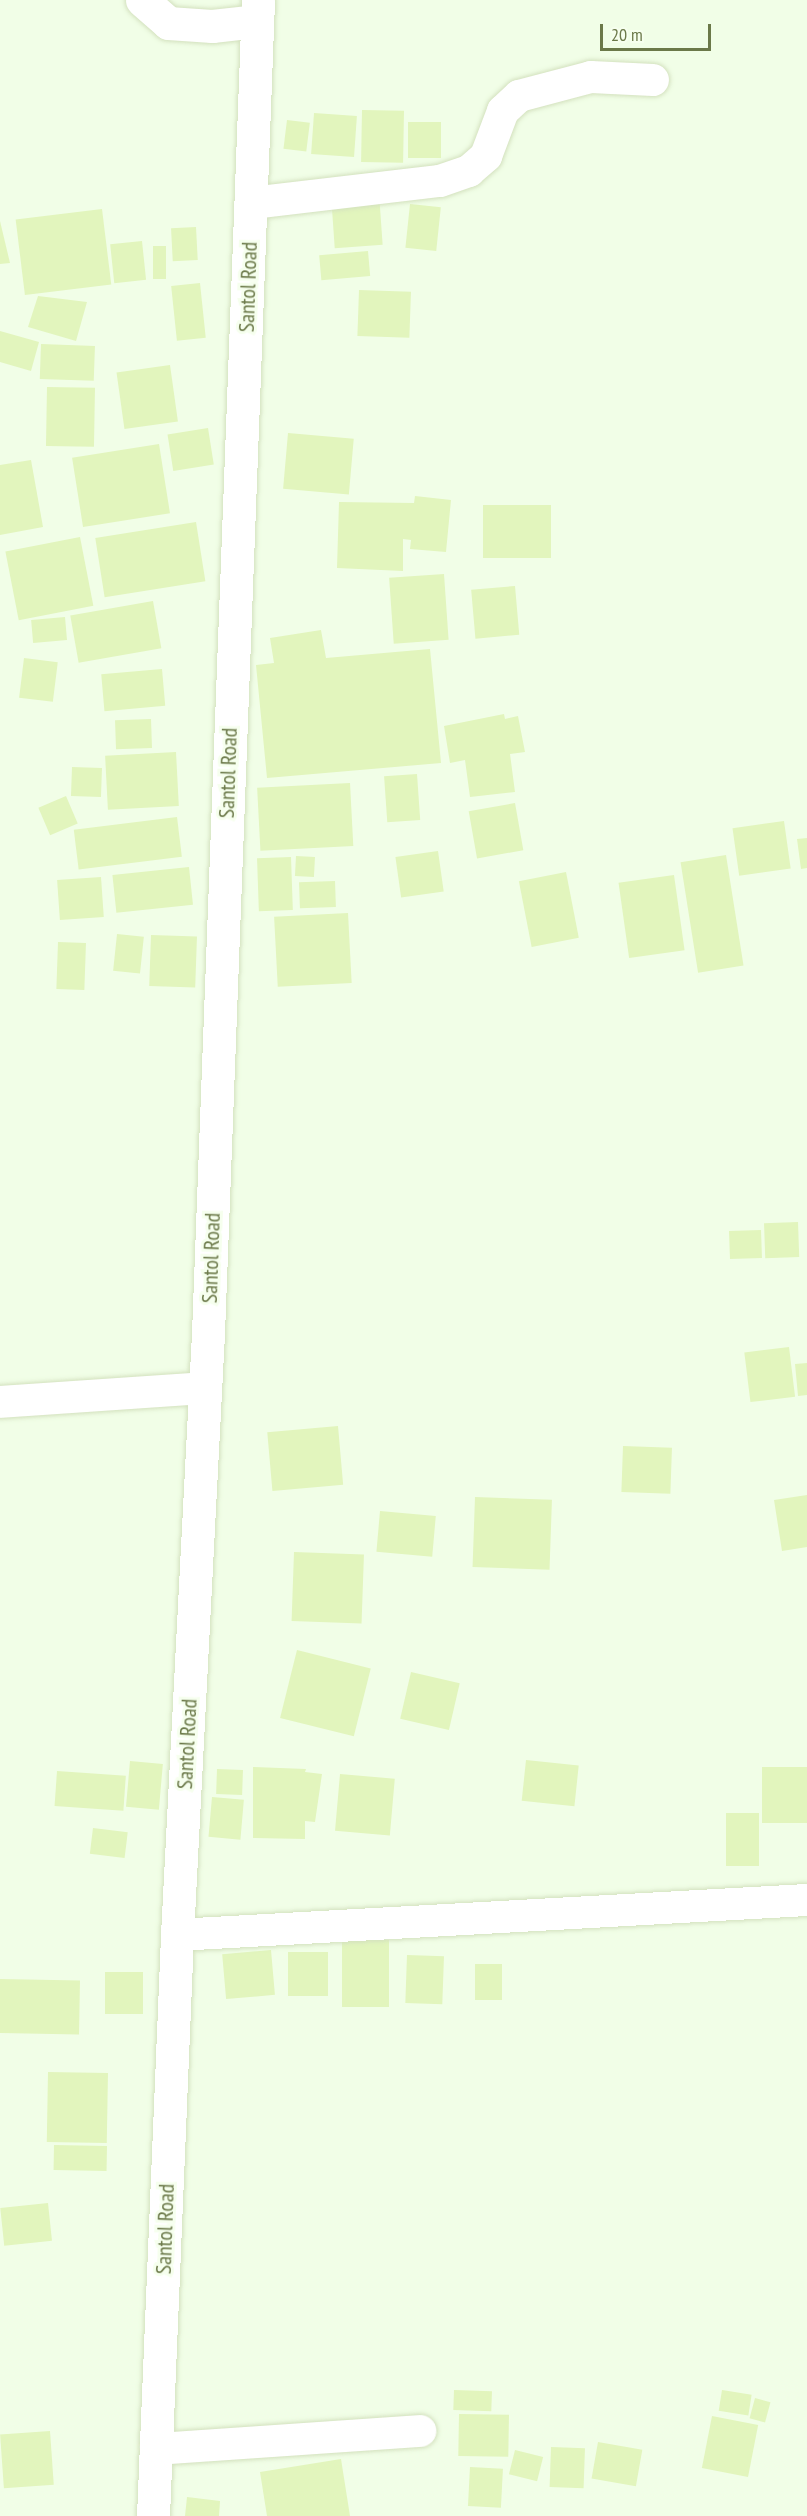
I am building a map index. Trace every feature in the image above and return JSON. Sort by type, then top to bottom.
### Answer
[{"type":"main road","points":[[142,0],[168,23],[212,26],[257,10]]},
{"type":"main road","name":"Santol Road","points":[[153,2516],[177,1935],[206,1388],[252,203],[257,10]]},
{"type":"street","points":[[252,203],[440,181],[469,171],[486,156],[503,111],[519,96],[591,77],[653,80]]},
{"type":"street","points":[[0,1402],[206,1388]]},
{"type":"street","points":[[177,1935],[807,1900]]},
{"type":"street","points":[[156,2449],[420,2431]]},
{"type":"building","points":[[362,110],[404,111],[403,163],[361,162]]},
{"type":"building","points":[[314,113],[357,116],[354,157],[311,154]]},
{"type":"building","points":[[287,120],[310,123],[306,152],[283,149]]},
{"type":"building","points":[[408,122],[441,122],[441,158],[408,158]]},
{"type":"building","points":[[379,193],[383,245],[335,248],[331,196]]},
{"type":"building","points":[[410,204],[441,207],[436,251],[405,248]]},
{"type":"building","points":[[102,209],[111,284],[25,295],[16,220]]},
{"type":"building","points":[[0,221],[10,263],[0,264]]},
{"type":"building","points":[[196,227],[198,260],[173,261],[171,228]]},
{"type":"building","points":[[142,241],[146,280],[114,283],[110,244]]},
{"type":"building","points":[[153,246],[166,246],[166,279],[153,279]]},
{"type":"building","points":[[368,251],[370,276],[321,280],[319,255]]},
{"type":"building","points":[[200,283],[206,338],[177,341],[171,286]]},
{"type":"building","points":[[359,290],[411,292],[409,338],[357,336]]},
{"type":"building","points":[[38,296],[87,302],[76,341],[28,327]]},
{"type":"building","points":[[0,331],[39,342],[31,371],[0,362]]},
{"type":"building","points":[[41,344],[95,346],[94,381],[40,379]]},
{"type":"building","points":[[170,365],[178,421],[124,429],[117,373]]},
{"type":"building","points":[[47,387],[95,388],[94,447],[46,446]]},
{"type":"building","points":[[208,428],[214,465],[173,471],[168,434]]},
{"type":"building","points":[[288,433],[354,439],[349,495],[283,489]]},
{"type":"building","points":[[159,444],[170,513],[83,527],[72,458]]},
{"type":"building","points":[[31,460],[43,527],[0,535],[0,465]]},
{"type":"building","points":[[415,496],[451,500],[446,552],[410,549],[411,540],[403,539],[403,571],[337,568],[339,502],[414,503]]},
{"type":"building","points":[[483,505],[551,505],[551,558],[483,558]]},
{"type":"building","points":[[196,522],[205,581],[105,597],[95,538]]},
{"type":"building","points":[[80,537],[93,606],[19,620],[5,552]]},
{"type":"building","points":[[444,574],[449,640],[394,644],[389,578]]},
{"type":"building","points":[[515,586],[519,635],[475,639],[471,590]]},
{"type":"building","points":[[153,601],[161,648],[79,663],[70,616]]},
{"type":"building","points":[[65,617],[67,640],[33,643],[31,620]]},
{"type":"building","points":[[321,630],[326,658],[430,649],[441,763],[267,778],[256,665],[274,663],[270,638]]},
{"type":"building","points":[[24,658],[58,662],[53,702],[19,698]]},
{"type":"building","points":[[162,669],[165,706],[104,711],[101,674]]},
{"type":"building","points":[[504,714],[505,719],[518,716],[525,752],[510,754],[515,792],[470,797],[465,760],[450,763],[444,726]]},
{"type":"building","points":[[151,719],[152,748],[116,749],[115,720]]},
{"type":"building","points":[[176,752],[179,806],[108,810],[105,756]]},
{"type":"building","points":[[72,767],[102,768],[101,797],[71,796]]},
{"type":"building","points":[[417,774],[420,820],[387,822],[384,776]]},
{"type":"building","points":[[350,783],[353,846],[260,851],[257,788]]},
{"type":"building","points":[[66,796],[78,824],[50,835],[38,808]]},
{"type":"building","points":[[515,803],[523,850],[477,858],[469,811]]},
{"type":"building","points":[[177,817],[182,857],[79,869],[74,830]]},
{"type":"building","points":[[784,821],[791,869],[739,876],[733,828]]},
{"type":"building","points":[[807,838],[807,868],[801,869],[797,839]]},
{"type":"building","points":[[438,851],[444,892],[401,898],[395,857]]},
{"type":"building","points":[[726,855],[744,966],[698,973],[681,862]]},
{"type":"building","points":[[296,856],[315,857],[314,877],[295,876]]},
{"type":"building","points":[[291,857],[293,910],[259,911],[257,858]]},
{"type":"building","points":[[189,867],[193,905],[116,913],[112,875]]},
{"type":"building","points":[[566,872],[579,938],[532,947],[519,881]]},
{"type":"building","points":[[674,875],[685,950],[629,958],[619,883]]},
{"type":"building","points":[[101,877],[104,917],[60,920],[57,880]]},
{"type":"building","points":[[335,881],[336,907],[300,908],[299,882]]},
{"type":"building","points":[[348,913],[352,983],[278,987],[274,917]]},
{"type":"building","points":[[117,934],[144,937],[140,974],[113,971]]},
{"type":"building","points":[[151,935],[197,937],[195,988],[149,986]]},
{"type":"building","points":[[58,942],[86,943],[84,990],[56,989]]},
{"type":"building","points":[[798,1222],[799,1257],[765,1258],[764,1223]]},
{"type":"building","points":[[761,1230],[762,1258],[730,1259],[729,1231]]},
{"type":"building","points":[[789,1347],[795,1397],[750,1402],[744,1352]]},
{"type":"building","points":[[807,1363],[807,1395],[798,1396],[795,1364]]},
{"type":"building","points":[[338,1426],[343,1485],[272,1491],[267,1432]]},
{"type":"building","points":[[623,1446],[672,1448],[670,1494],[621,1492]]},
{"type":"building","points":[[807,1495],[807,1547],[782,1551],[774,1500]]},
{"type":"building","points":[[475,1497],[552,1500],[550,1570],[473,1567]]},
{"type":"building","points":[[380,1511],[436,1516],[432,1557],[376,1552]]},
{"type":"building","points":[[294,1552],[364,1554],[362,1623],[292,1621]]},
{"type":"building","points":[[297,1650],[371,1668],[354,1736],[280,1718]]},
{"type":"building","points":[[411,1672],[460,1683],[449,1730],[400,1719]]},
{"type":"building","points":[[526,1760],[579,1766],[574,1806],[522,1801]]},
{"type":"building","points":[[130,1761],[163,1764],[159,1810],[126,1807]]},
{"type":"building","points":[[253,1767],[306,1769],[305,1772],[322,1774],[315,1822],[305,1821],[305,1839],[253,1838]]},
{"type":"building","points":[[762,1767],[807,1767],[807,1823],[762,1823]]},
{"type":"building","points":[[217,1769],[243,1770],[242,1795],[216,1794]]},
{"type":"building","points":[[57,1771],[126,1776],[123,1811],[55,1806]]},
{"type":"building","points":[[340,1774],[395,1779],[390,1836],[335,1831]]},
{"type":"building","points":[[212,1797],[244,1800],[240,1840],[209,1837]]},
{"type":"building","points":[[726,1813],[759,1813],[759,1866],[726,1866]]},
{"type":"building","points":[[93,1828],[128,1832],[125,1858],[90,1854]]},
{"type":"building","points":[[342,1940],[389,1940],[389,2007],[342,2007]]},
{"type":"building","points":[[271,1950],[275,1995],[226,1999],[222,1954]]},
{"type":"building","points":[[288,1952],[328,1952],[328,1996],[288,1996]]},
{"type":"building","points":[[407,1955],[444,1956],[442,2004],[405,2003]]},
{"type":"building","points":[[475,1964],[502,1964],[502,2000],[475,2000]]},
{"type":"building","points":[[105,1972],[143,1972],[143,2014],[105,2014]]},
{"type":"building","points":[[0,1979],[80,1980],[79,2034],[0,2033]]},
{"type":"building","points":[[48,2072],[108,2073],[107,2143],[47,2142]]},
{"type":"building","points":[[54,2145],[107,2146],[107,2171],[54,2170]]},
{"type":"building","points":[[48,2203],[52,2241],[4,2246],[0,2208]]},
{"type":"building","points":[[454,2390],[492,2391],[491,2411],[453,2410]]},
{"type":"building","points":[[722,2390],[752,2395],[748,2415],[719,2411]]},
{"type":"building","points":[[755,2398],[770,2402],[765,2422],[750,2418]]},
{"type":"building","points":[[459,2414],[509,2415],[508,2457],[458,2456]]},
{"type":"building","points":[[712,2416],[758,2425],[748,2477],[702,2468]]},
{"type":"building","points":[[50,2431],[54,2485],[4,2488],[0,2434]]},
{"type":"building","points":[[598,2442],[642,2450],[636,2486],[592,2478]]},
{"type":"building","points":[[551,2447],[585,2448],[584,2488],[550,2487]]},
{"type":"building","points":[[515,2450],[543,2457],[537,2481],[509,2474]]},
{"type":"building","points":[[341,2459],[350,2516],[267,2516],[260,2472]]},
{"type":"building","points":[[470,2467],[503,2469],[501,2508],[468,2506]]},
{"type":"building","points":[[187,2497],[220,2501],[219,2516],[185,2516]]}]
